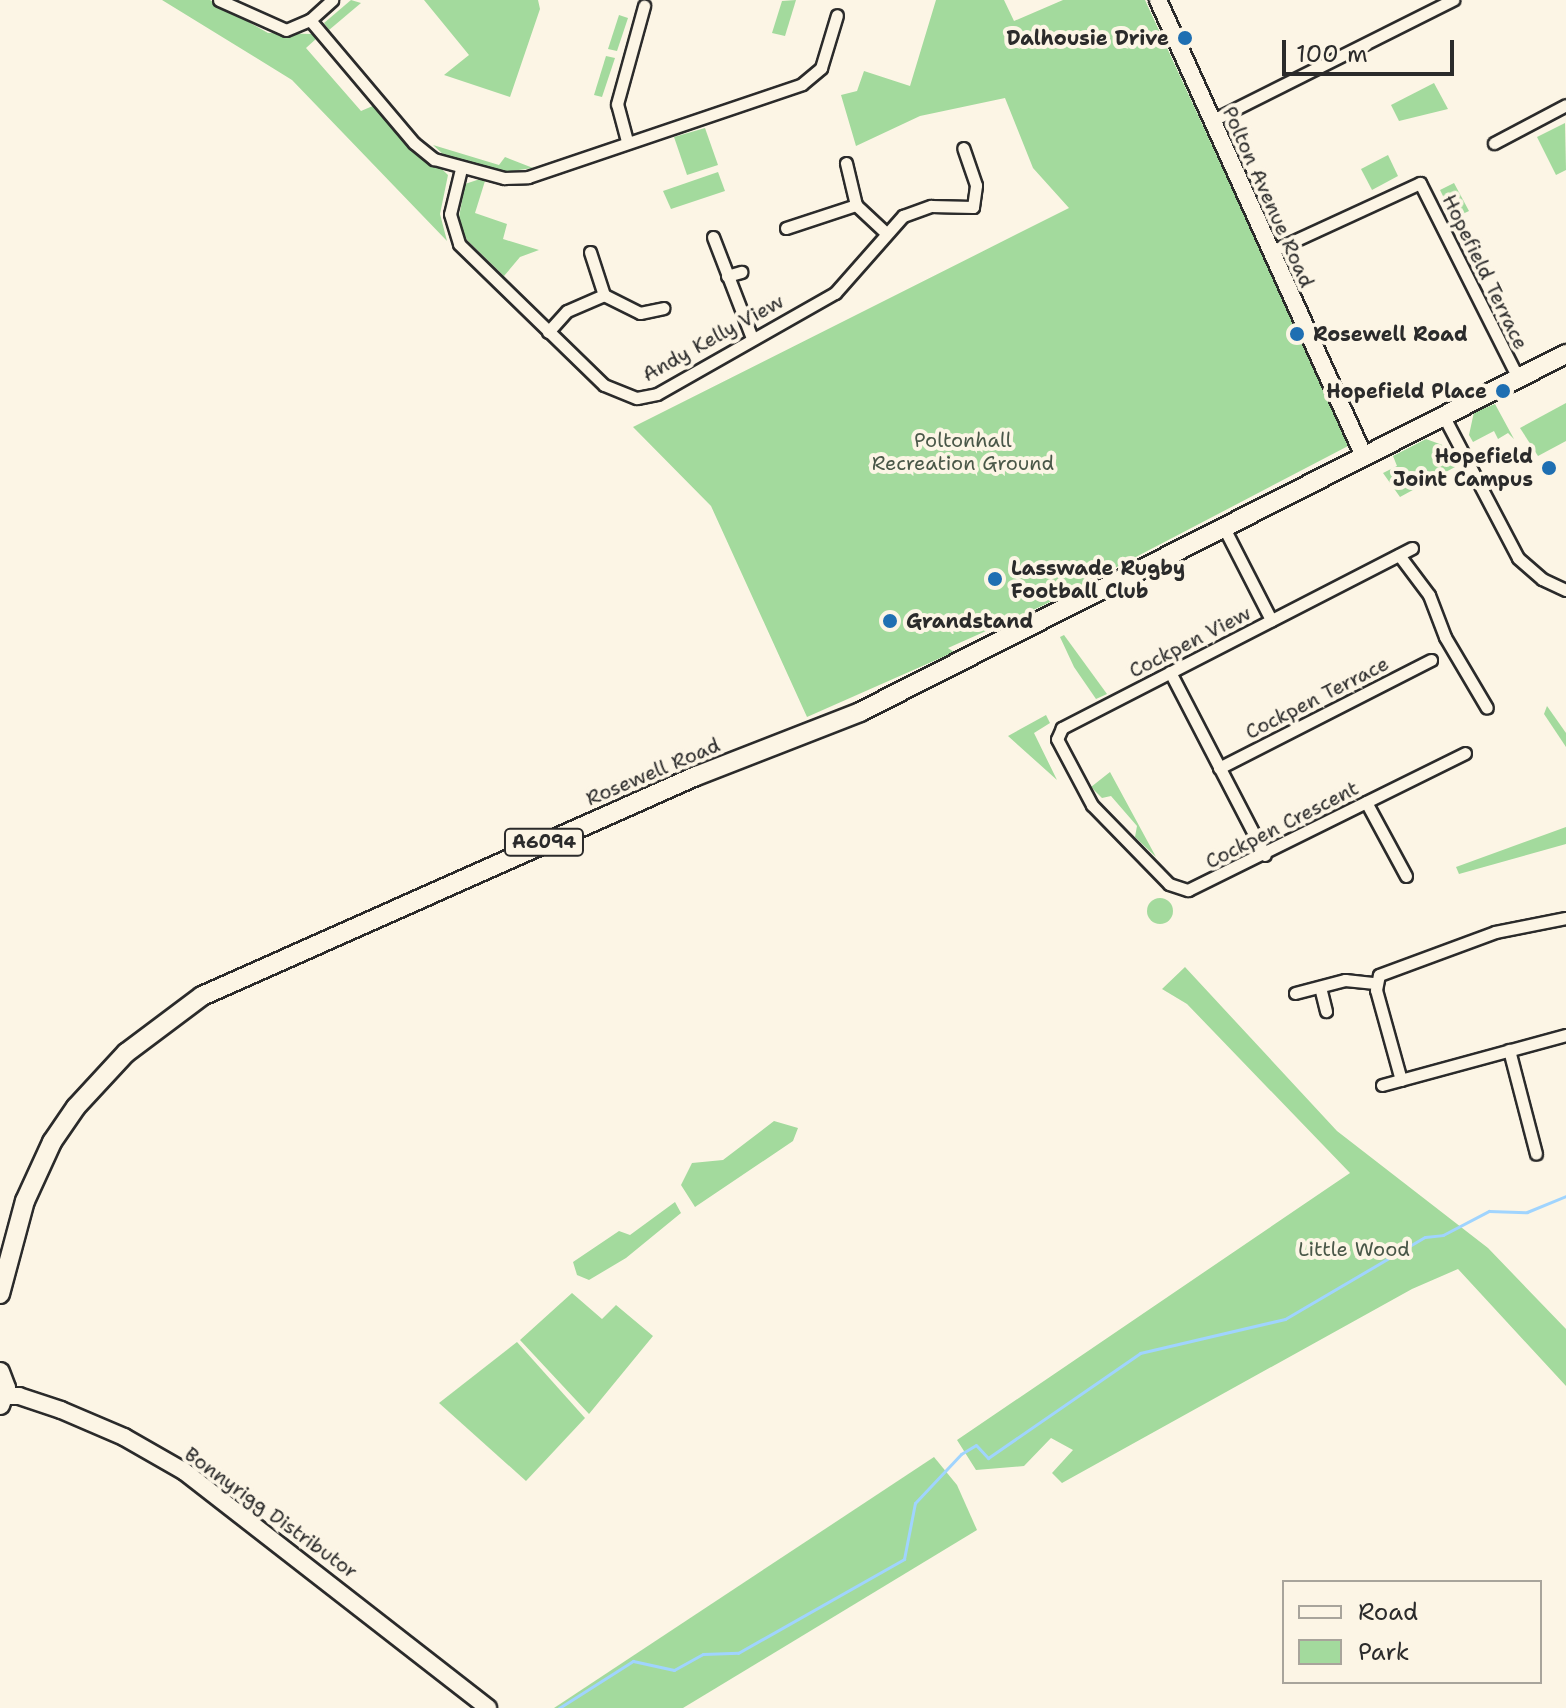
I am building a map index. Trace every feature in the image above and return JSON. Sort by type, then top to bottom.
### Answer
[{"type":"main road","name":"Polton Avenue Road","points":[[1158,0],[1363,454]]},
{"type":"main road","name":"A6094","points":[[1363,454],[1566,354]]},
{"type":"main road","name":"Rosewell Road","points":[[0,1294],[25,1201],[52,1142],[76,1107],[126,1053],[202,996],[682,783],[860,712],[1363,454]]},
{"type":"main road","points":[[0,1372],[2,1401]]},
{"type":"main road","name":"Bonnyrigg Distributor","points":[[2,1401],[19,1396],[61,1410],[124,1437],[185,1472],[488,1708]]},
{"type":"street","points":[[219,0],[276,29],[310,20],[332,0]]},
{"type":"street","points":[[1211,121],[1453,0]]},
{"type":"street","points":[[627,141],[617,104],[644,6]]},
{"type":"street","points":[[310,20],[414,143],[461,169],[495,178],[528,177],[802,84],[821,68],[837,15]]},
{"type":"street","points":[[1494,143],[1566,105]]},
{"type":"street","name":"Andy Kelly View","points":[[461,169],[450,214],[453,235],[604,385],[637,398],[657,394],[835,293],[903,216],[931,206],[973,207],[976,185],[963,148]]},
{"type":"street","points":[[846,163],[856,205],[886,233]]},
{"type":"street","name":"Hopefield Terrace","points":[[1270,252],[1420,183],[1518,378]]},
{"type":"street","points":[[786,228],[856,205]]},
{"type":"street","points":[[713,237],[752,338]]},
{"type":"street","points":[[590,252],[604,295],[640,313],[663,308]]},
{"type":"street","points":[[727,276],[741,272]]},
{"type":"street","points":[[548,332],[567,311],[604,295]]},
{"type":"street","points":[[1443,415],[1518,558],[1542,579],[1566,590]]},
{"type":"street","points":[[1223,526],[1271,620]]},
{"type":"street","name":"Cockpen View","points":[[1092,805],[1057,732],[1412,548]]},
{"type":"street","points":[[1399,555],[1429,595],[1445,637],[1487,708]]},
{"type":"street","name":"Cockpen Terrace","points":[[1219,768],[1431,660]]},
{"type":"street","points":[[1170,672],[1265,855]]},
{"type":"street","name":"Cockpen Crescent","points":[[1092,805],[1169,884],[1181,889],[1201,887],[1465,753]]},
{"type":"street","points":[[1366,802],[1406,876]]},
{"type":"street","points":[[1375,983],[1386,971],[1495,932],[1566,918]]},
{"type":"street","points":[[1295,993],[1345,980],[1375,983]]},
{"type":"street","points":[[1375,983],[1401,1080]]},
{"type":"street","points":[[1320,987],[1326,1011]]},
{"type":"street","points":[[1382,1085],[1566,1035]]},
{"type":"street","points":[[1509,1050],[1536,1154]]},
{"type":"green space","points":[[162,0],[210,0],[268,33],[313,34],[317,38],[306,48],[361,111],[375,105],[448,175],[440,214],[447,241],[292,80]]},
{"type":"green space","points":[[351,0],[361,3],[329,30],[324,23]]},
{"type":"green space","points":[[424,0],[538,0],[540,9],[510,97],[444,75],[469,55]]},
{"type":"green space","points":[[796,0],[785,36],[772,33],[782,1]]},
{"type":"green space","name":"Poltonhall Recreation Ground","points":[[936,0],[1004,0],[1014,21],[1063,0],[1145,0],[1350,445],[1044,605],[948,648],[954,652],[807,717],[711,506],[633,427],[1069,208],[1033,168],[1005,98],[920,116],[856,146],[841,95],[857,91],[864,71],[910,86]]},
{"type":"green space","points":[[619,15],[628,18],[617,51],[608,49]]},
{"type":"green space","points":[[606,56],[615,58],[602,97],[594,95]]},
{"type":"green space","points":[[1434,83],[1448,109],[1399,121],[1391,105]]},
{"type":"green space","points":[[1565,123],[1566,170],[1556,175],[1537,137]]},
{"type":"green space","points":[[705,128],[718,165],[687,175],[674,137]]},
{"type":"green space","points":[[433,145],[499,165],[505,157],[533,168],[498,173],[445,156]]},
{"type":"green space","points":[[1388,155],[1398,176],[1372,190],[1361,169]]},
{"type":"green space","points":[[718,172],[725,191],[671,209],[663,191]]},
{"type":"green space","points":[[480,179],[485,181],[475,213],[507,224],[503,239],[539,250],[520,257],[504,276],[467,240],[458,223],[465,184]]},
{"type":"green space","points":[[1454,183],[1469,211],[1454,218],[1440,190]]},
{"type":"green space","points":[[1566,403],[1566,441],[1538,456],[1520,428]]},
{"type":"green space","points":[[1495,404],[1514,439],[1508,433],[1498,439],[1494,431],[1473,442],[1469,435],[1474,412]]},
{"type":"green space","points":[[1426,439],[1445,446],[1455,467],[1400,497],[1383,473],[1397,466],[1393,456]]},
{"type":"green space","points":[[1064,635],[1107,694],[1096,699],[1074,667],[1060,637]]},
{"type":"green space","points":[[1547,706],[1566,733],[1566,747],[1544,714]]},
{"type":"green space","points":[[1046,715],[1050,723],[1034,733],[1057,780],[1008,736]]},
{"type":"green space","points":[[1110,772],[1156,857],[1135,837],[1137,826],[1111,796],[1102,798],[1091,787]]},
{"type":"green space","points":[[1566,827],[1566,844],[1459,874],[1456,867]]},
{"type":"green space","points":[[1160,898],[1169,902],[1173,911],[1169,920],[1160,924],[1151,920],[1147,911],[1151,902]]},
{"type":"green space","name":"Little Wood","points":[[1185,967],[1337,1131],[1488,1248],[1566,1329],[1566,1386],[1458,1269],[1412,1289],[1062,1483],[1052,1473],[1073,1450],[1051,1438],[1024,1466],[976,1470],[957,1440],[1350,1173],[1187,1004],[1162,989]]},
{"type":"green space","points":[[774,1121],[798,1128],[793,1141],[695,1207],[681,1185],[692,1163],[723,1160]]},
{"type":"green space","points":[[675,1202],[681,1213],[626,1258],[589,1280],[577,1275],[573,1262],[619,1231],[630,1235]]},
{"type":"green space","points":[[572,1293],[602,1319],[616,1305],[653,1336],[589,1414],[520,1340]]},
{"type":"green space","points":[[517,1342],[585,1418],[526,1481],[439,1403]]},
{"type":"green space","points":[[934,1457],[957,1485],[977,1530],[683,1708],[554,1708]]},
{"type":"waterway","points":[[559,1708],[633,1661],[674,1670],[703,1654],[738,1653],[904,1559],[915,1503],[961,1454],[976,1445],[988,1458],[1140,1353],[1285,1319],[1425,1237],[1443,1235],[1489,1211],[1527,1212],[1566,1196]]},
{"type":"place","name":"Dalhousie Drive","points":[[1185,38]]},
{"type":"place","name":"Rosewell Road","points":[[1297,334]]},
{"type":"place","name":"Hopefield Place","points":[[1503,391]]},
{"type":"place","name":"Hopefield Joint Campus","points":[[1549,468]]},
{"type":"place","name":"Lasswade Rugby Football Club","points":[[995,579]]},
{"type":"place","name":"Grandstand","points":[[890,621]]}]
